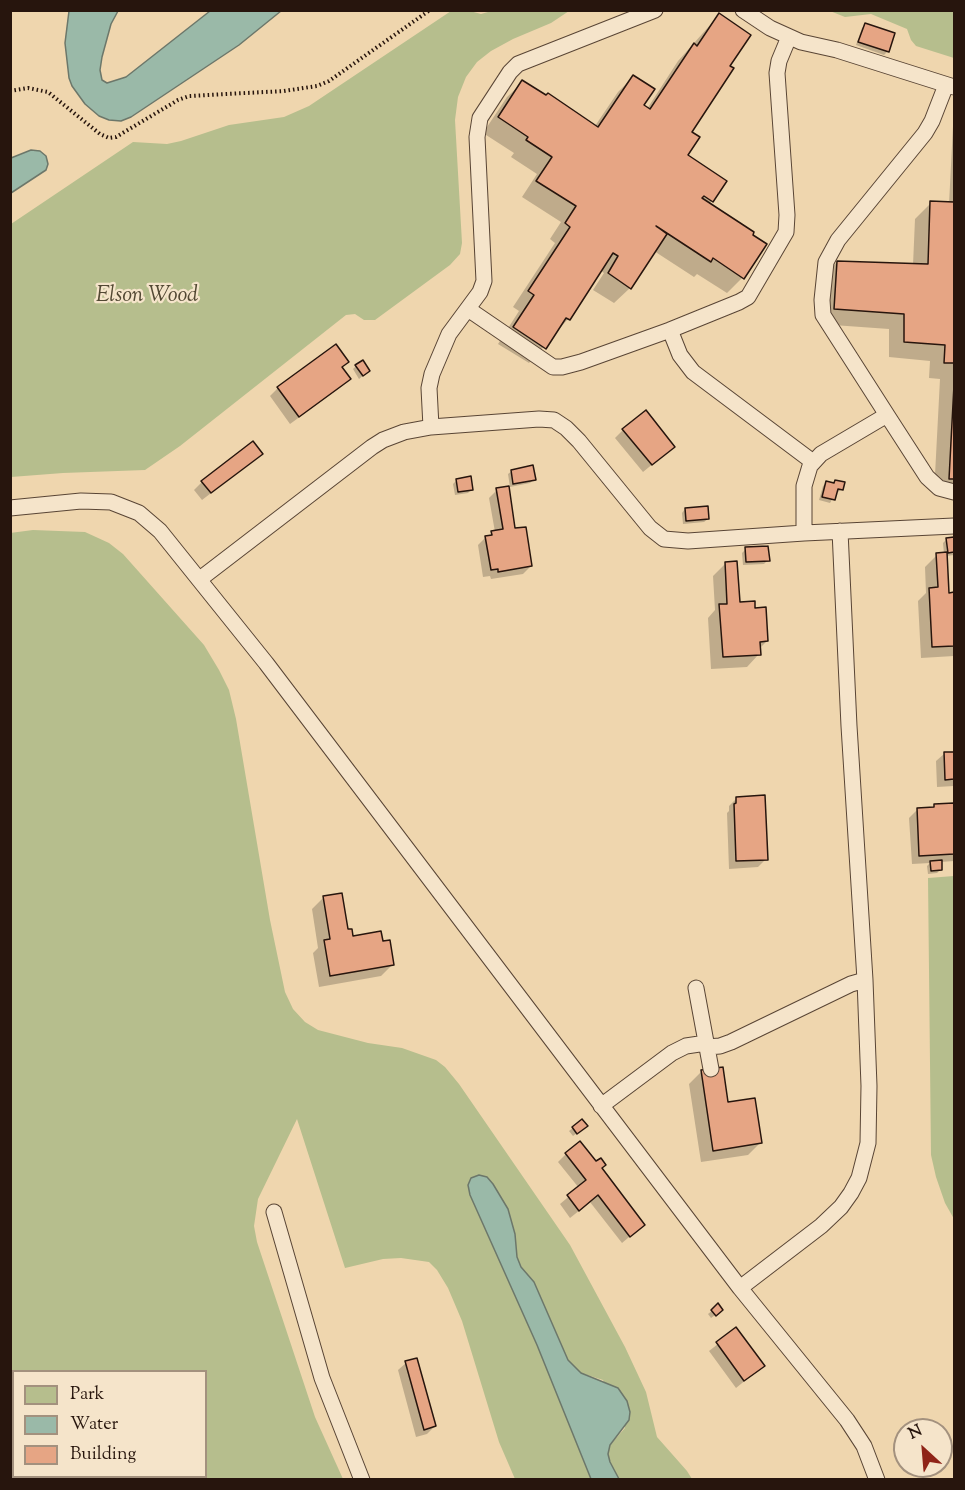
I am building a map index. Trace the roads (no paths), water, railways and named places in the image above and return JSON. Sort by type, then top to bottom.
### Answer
[{"type":"lane","points":[[431,427],[430,378],[450,334],[480,292],[485,277],[477,132],[480,118],[515,66],[656,10]]},
{"type":"lane","points":[[742,10],[789,37],[950,86],[925,133],[838,240],[825,262],[822,300],[825,319],[927,477],[939,488],[954,492]]},
{"type":"lane","points":[[468,309],[553,367],[562,367],[670,330],[748,297],[786,232],[777,73],[779,61],[789,37]]},
{"type":"lane","points":[[670,330],[680,355],[693,372],[813,462]]},
{"type":"lane","points":[[804,533],[804,481],[813,462],[830,447],[887,415]]},
{"type":"lane","points":[[200,579],[372,447],[404,432],[431,427],[539,419],[554,420],[566,428],[653,532],[667,540],[688,541],[954,526]]},
{"type":"lane","points":[[10,508],[81,501],[111,502],[122,505],[148,519],[200,579],[394,830],[740,1288],[854,1430],[864,1446],[877,1479]]},
{"type":"lane","points":[[740,1288],[829,1220],[847,1200],[859,1178],[867,1152],[869,1120],[865,980],[849,726],[840,531]]},
{"type":"lane","points":[[601,1106],[672,1053],[686,1046],[720,1046],[731,1042],[851,984],[865,980]]},
{"type":"lane","points":[[696,988],[711,1069]]},
{"type":"lane","points":[[274,1212],[322,1378],[362,1479]]},
{"type":"water","points":[[69,11],[118,11],[111,24],[100,70],[102,80],[107,83],[126,77],[210,11],[281,11],[239,45],[131,117],[121,121],[99,116],[85,104],[72,86],[65,43]]},
{"type":"water","points":[[31,150],[40,151],[46,156],[48,164],[46,170],[11,193],[11,158]]},
{"type":"water","points":[[479,1175],[487,1177],[493,1184],[508,1209],[515,1234],[517,1257],[521,1267],[534,1282],[568,1360],[581,1373],[618,1388],[627,1401],[630,1412],[629,1420],[610,1445],[608,1454],[619,1479],[591,1479],[537,1345],[470,1195],[468,1185],[471,1178]]},
{"type":"park label","name":"Elson Wood","points":[[147,297]]}]
